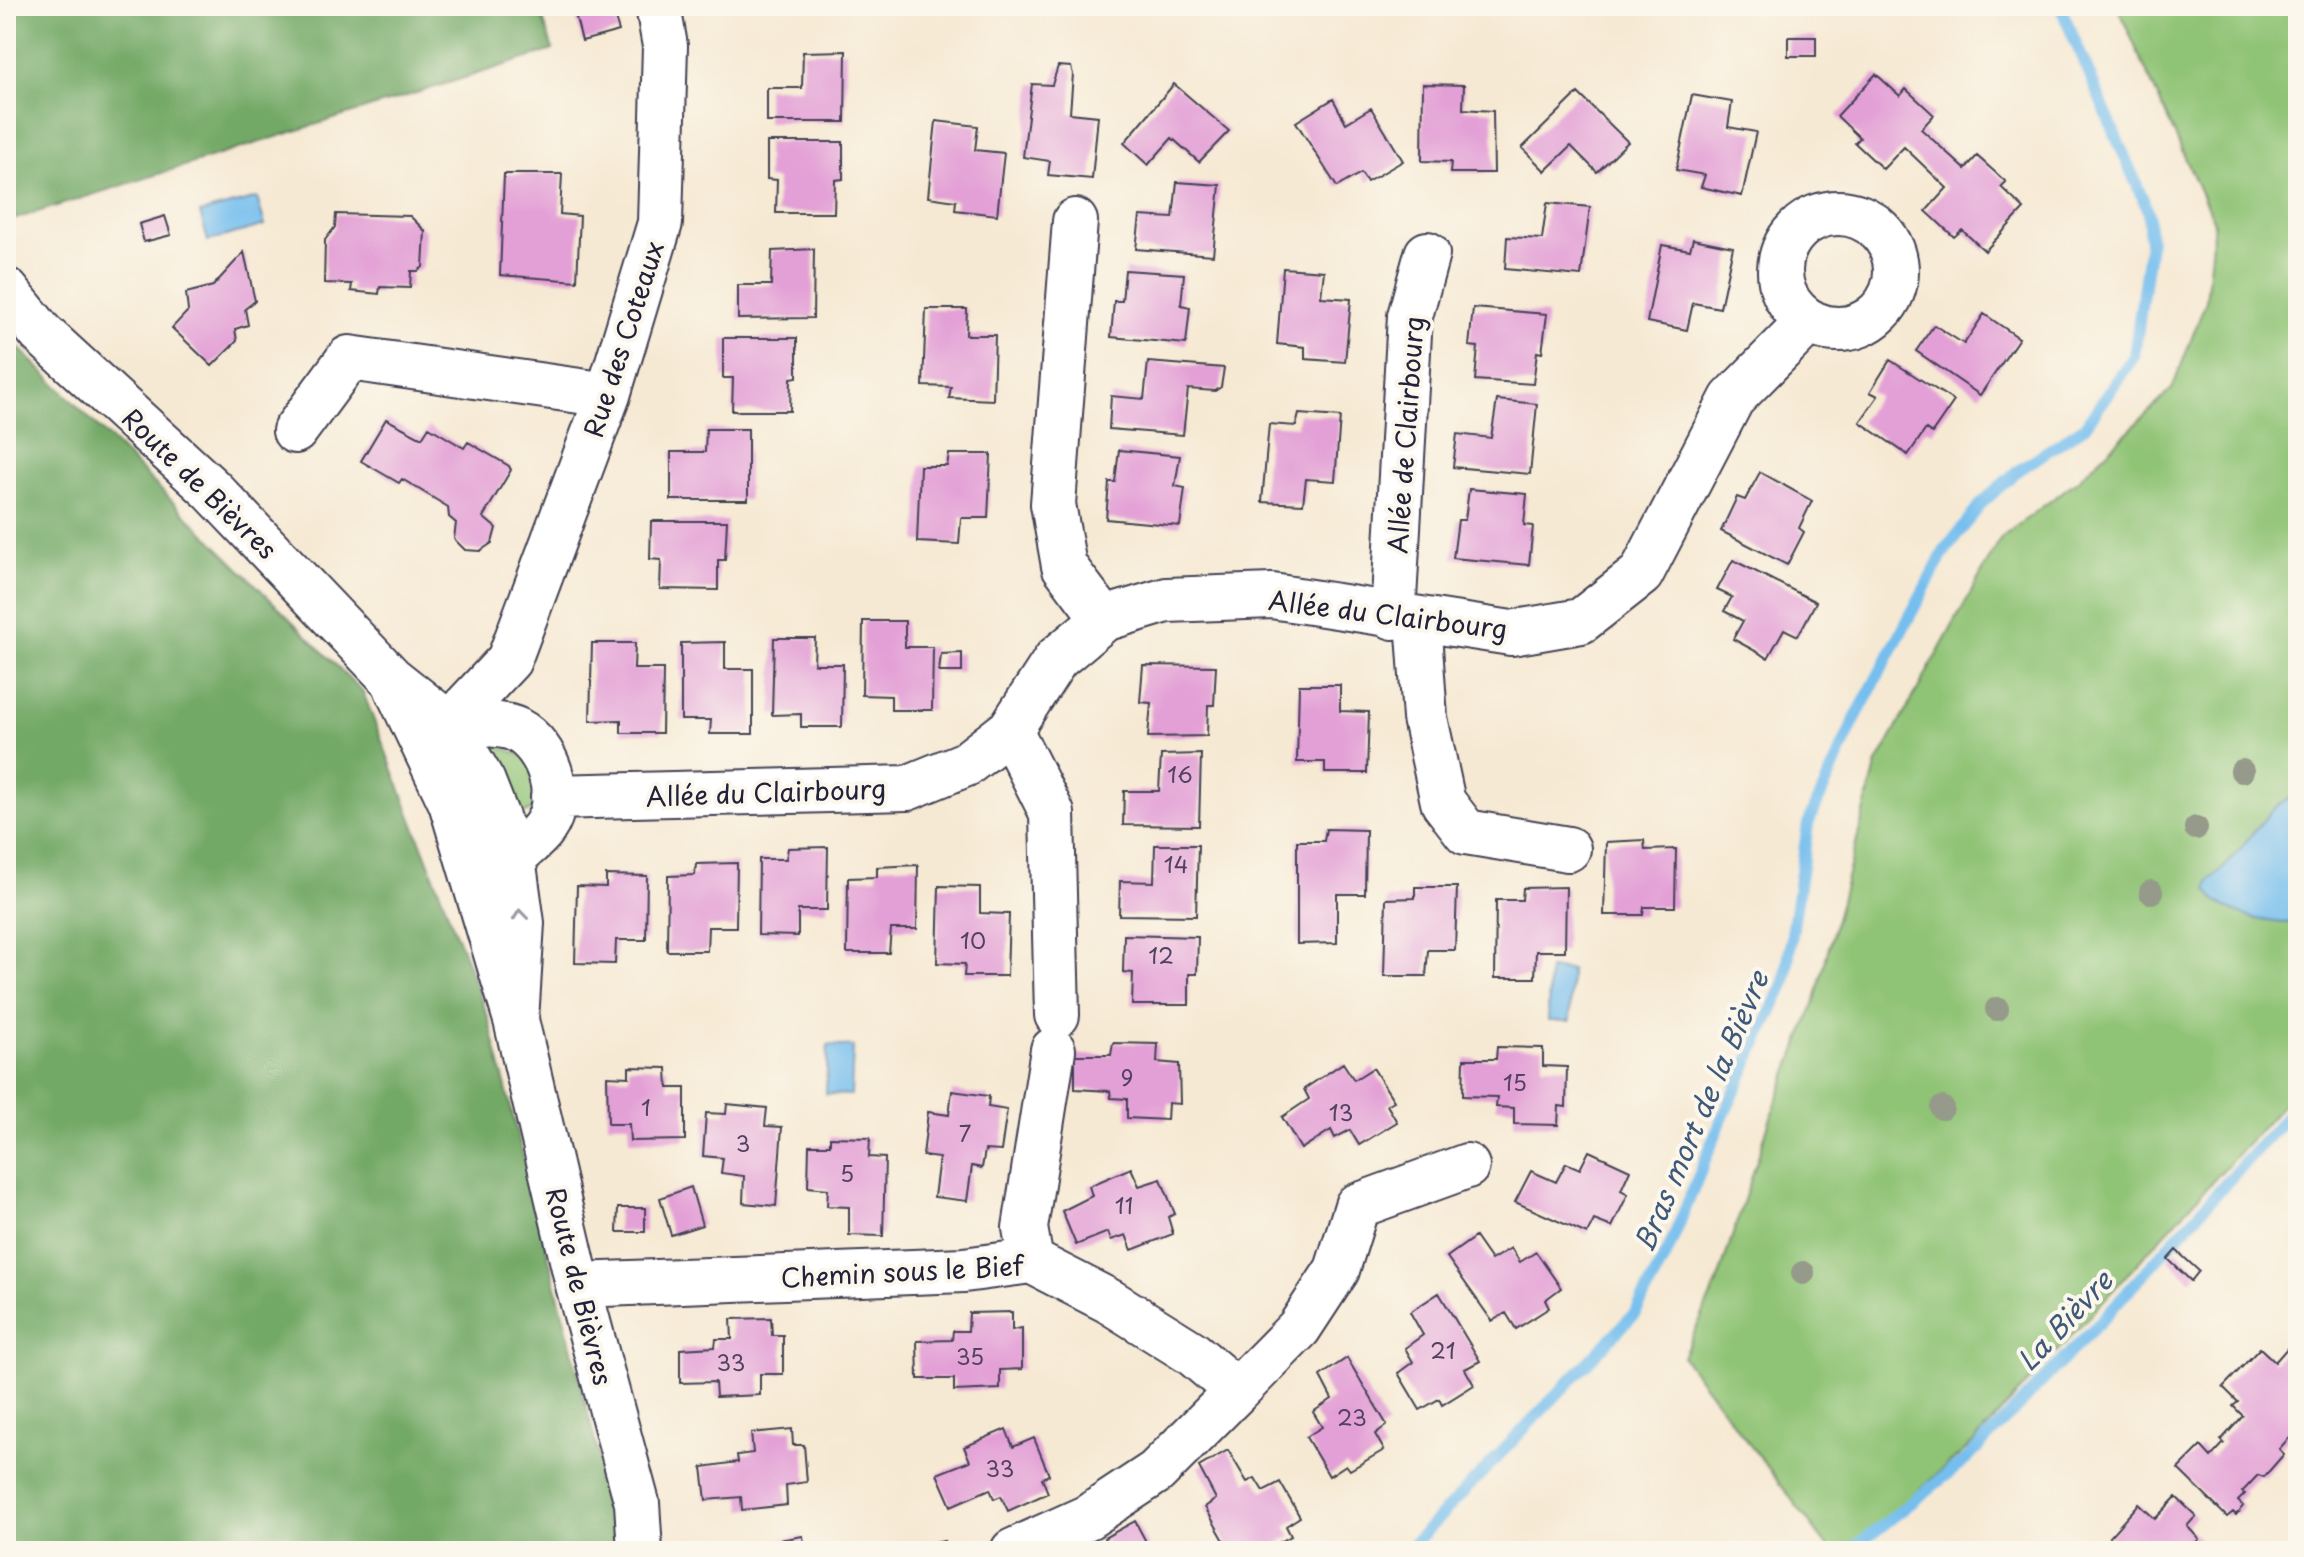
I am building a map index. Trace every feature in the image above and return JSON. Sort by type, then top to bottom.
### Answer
[{"type":"street","name":"Rue des Coteaux","points":[[449,724],[509,660],[608,395],[660,223],[665,46],[658,6]]},
{"type":"street","points":[[1075,221],[1053,504],[1064,566],[1104,619]]},
{"type":"street","name":"Allée de Clairbourg","points":[[1427,254],[1410,316],[1406,618],[1443,802],[1466,832],[1568,849]]},
{"type":"street","name":"Route de Bièvres","points":[[6,290],[41,333],[212,490],[391,678],[449,724],[483,782],[513,858],[522,923],[516,1020]]},
{"type":"street","name":"Allée du Clairbourg","points":[[553,797],[907,788],[966,764],[1010,730],[1056,659],[1104,619],[1167,600],[1272,596],[1511,633],[1581,621],[1641,574],[1732,399],[1808,322]]},
{"type":"street","points":[[295,431],[349,358],[608,395]]},
{"type":"street","points":[[509,660],[533,742],[551,770],[553,797],[545,826],[513,858],[451,803],[449,724],[515,728],[533,742]]},
{"type":"street","name":"Route de Bièvres","points":[[391,678],[451,803],[516,1020],[578,1285],[637,1503],[640,1551]]},
{"type":"street","points":[[1010,730],[1052,813],[1055,1033],[1025,1228],[1031,1261]]},
{"type":"street","points":[[1013,1551],[1088,1517],[1156,1472],[1237,1391],[1299,1328],[1337,1270],[1357,1206],[1467,1166]]},
{"type":"street","name":"Chemin sous le Bief","points":[[578,1285],[964,1270],[1031,1261],[1109,1301],[1192,1353],[1237,1391]]},
{"type":"green space","points":[[6,6],[539,6],[553,50],[6,222]]},
{"type":"green space","points":[[2117,6],[2298,6],[2298,1088],[1973,1443],[1849,1551],[1831,1551],[1683,1357],[1717,1283],[1773,1111],[1814,1004],[1877,763],[2001,538],[2078,480],[2172,389],[2206,301],[2214,222]]},
{"type":"green space","points":[[6,335],[363,692],[488,1017],[614,1516],[618,1551],[6,1551]]},
{"type":"green space","points":[[478,744],[493,744],[526,757],[539,786],[533,809],[511,820]]},
{"type":"water","points":[[257,198],[265,225],[208,241],[200,213]]},
{"type":"water","points":[[2292,796],[2298,798],[2298,923],[2261,920],[2224,906],[2207,889],[2209,880],[2231,860],[2268,814]]},
{"type":"water","points":[[1549,969],[1571,970],[1570,1021],[1548,1021]]},
{"type":"water","points":[[828,1045],[853,1047],[851,1095],[826,1094]]},
{"type":"building","points":[[573,6],[611,6],[619,31],[582,41]]},
{"type":"building","points":[[1418,6],[1452,6],[1444,11],[1431,7],[1422,13]]},
{"type":"building","points":[[1788,37],[1816,37],[1816,56],[1788,56]]},
{"type":"building","points":[[846,51],[845,122],[767,122],[767,88],[802,88],[803,52]]},
{"type":"building","points":[[1058,66],[1071,67],[1073,74],[1070,113],[1098,116],[1092,179],[1048,175],[1050,161],[1023,157],[1032,84],[1052,85]]},
{"type":"building","points":[[1876,74],[1900,96],[1906,89],[1934,115],[1921,129],[1965,169],[1977,156],[2006,182],[2001,187],[2024,209],[1985,251],[1962,230],[1954,237],[1926,211],[1947,188],[1904,147],[1883,169],[1855,143],[1860,138],[1837,116]]},
{"type":"building","points":[[1174,84],[1229,131],[1199,162],[1172,138],[1148,165],[1124,143]]},
{"type":"building","points":[[1423,84],[1464,85],[1463,109],[1493,111],[1494,173],[1450,173],[1451,162],[1422,161]]},
{"type":"building","points":[[1578,93],[1628,142],[1597,172],[1571,146],[1545,171],[1522,148]]},
{"type":"building","points":[[1692,95],[1732,102],[1728,127],[1756,132],[1742,196],[1701,187],[1705,175],[1676,170]]},
{"type":"building","points":[[1333,99],[1346,123],[1371,108],[1403,161],[1367,182],[1361,173],[1337,187],[1296,122]]},
{"type":"building","points":[[936,121],[978,126],[975,150],[1004,153],[997,215],[955,210],[956,201],[928,197]]},
{"type":"building","points":[[767,142],[843,142],[843,179],[835,180],[834,213],[776,213],[777,180],[767,179]]},
{"type":"building","points":[[504,174],[562,174],[560,214],[580,216],[577,281],[500,275]]},
{"type":"building","points":[[1177,182],[1220,185],[1213,255],[1136,249],[1140,216],[1173,218]]},
{"type":"building","points":[[1547,203],[1590,207],[1581,276],[1505,269],[1507,237],[1542,239]]},
{"type":"building","points":[[336,214],[410,216],[425,231],[423,267],[411,271],[410,288],[380,287],[379,294],[351,291],[352,284],[324,283],[325,240],[335,227]]},
{"type":"building","points":[[165,216],[171,235],[144,242],[139,224]]},
{"type":"building","points":[[1693,239],[1733,247],[1720,308],[1693,303],[1687,330],[1647,322],[1662,245],[1690,250]]},
{"type":"building","points":[[814,249],[813,318],[738,319],[738,285],[771,285],[772,251]]},
{"type":"building","points":[[244,252],[255,301],[245,309],[248,325],[235,329],[237,341],[212,366],[172,328],[188,311],[186,293],[213,286]]},
{"type":"building","points":[[1283,268],[1324,271],[1321,297],[1351,299],[1345,362],[1305,359],[1305,347],[1277,344]]},
{"type":"building","points":[[1125,270],[1184,274],[1181,305],[1190,307],[1186,344],[1111,337],[1114,301],[1122,301]]},
{"type":"building","points":[[1473,308],[1547,314],[1542,353],[1537,352],[1533,384],[1475,380],[1478,347],[1469,346]]},
{"type":"building","points":[[926,309],[967,309],[966,335],[995,335],[993,400],[949,398],[951,387],[923,386]]},
{"type":"building","points":[[1984,314],[2019,338],[1980,395],[1916,351],[1934,325],[1964,344]]},
{"type":"building","points":[[723,338],[797,338],[797,377],[791,378],[790,411],[732,411],[733,378],[723,378]]},
{"type":"building","points":[[1890,360],[1954,401],[1932,433],[1926,429],[1908,455],[1860,422],[1878,396],[1870,392]]},
{"type":"building","points":[[1148,362],[1224,368],[1221,387],[1215,391],[1188,389],[1183,435],[1109,429],[1111,396],[1144,399]]},
{"type":"building","points":[[1497,400],[1537,404],[1530,474],[1453,467],[1457,434],[1491,438]]},
{"type":"building","points":[[1299,414],[1340,417],[1335,481],[1306,479],[1303,504],[1262,502],[1269,424],[1296,426]]},
{"type":"building","points":[[386,419],[422,438],[429,427],[464,448],[468,442],[509,466],[511,470],[483,517],[496,528],[492,543],[480,551],[465,550],[454,539],[456,523],[449,517],[448,507],[402,479],[399,483],[361,461]]},
{"type":"building","points":[[706,429],[748,429],[748,500],[671,500],[671,452],[705,452]]},
{"type":"building","points":[[1119,450],[1180,456],[1175,486],[1185,488],[1180,526],[1106,519],[1109,482],[1115,482]]},
{"type":"building","points":[[949,454],[991,454],[988,518],[961,518],[959,544],[917,542],[920,466],[947,466]]},
{"type":"building","points":[[1760,472],[1812,501],[1799,528],[1804,532],[1787,565],[1721,531],[1737,497],[1745,500]]},
{"type":"building","points":[[1469,489],[1527,494],[1524,525],[1533,526],[1529,565],[1453,558],[1458,520],[1465,520]]},
{"type":"building","points":[[651,521],[727,521],[725,560],[718,560],[718,590],[660,589],[661,560],[650,559]]},
{"type":"building","points":[[1733,560],[1816,602],[1798,636],[1784,629],[1768,658],[1733,639],[1743,621],[1724,611],[1732,597],[1717,590]]},
{"type":"building","points":[[863,621],[905,621],[905,647],[933,647],[932,710],[891,710],[891,696],[862,695]]},
{"type":"building","points":[[774,638],[815,638],[814,664],[843,664],[842,727],[801,727],[801,714],[772,715]]},
{"type":"building","points":[[725,642],[725,669],[753,669],[753,734],[710,734],[711,720],[681,720],[681,643]]},
{"type":"building","points":[[592,643],[635,643],[634,669],[663,669],[662,733],[621,733],[621,720],[590,721]]},
{"type":"building","points":[[962,653],[962,672],[939,672],[941,654]]},
{"type":"building","points":[[1143,665],[1216,666],[1214,705],[1208,705],[1207,736],[1148,737],[1151,703],[1140,702]]},
{"type":"building","points":[[1299,685],[1340,685],[1340,711],[1369,712],[1367,773],[1325,773],[1325,762],[1297,762]]},
{"type":"building","points":[[1201,754],[1199,826],[1123,825],[1124,791],[1159,791],[1161,755]]},
{"type":"building","points":[[1326,829],[1366,830],[1365,894],[1337,894],[1337,943],[1297,944],[1297,841],[1324,841]]},
{"type":"building","points":[[1644,840],[1645,850],[1676,849],[1675,907],[1644,907],[1643,915],[1604,915],[1606,842]]},
{"type":"building","points":[[1155,845],[1198,845],[1196,916],[1119,915],[1120,881],[1154,882]]},
{"type":"building","points":[[828,847],[827,910],[798,910],[798,936],[758,935],[759,859],[786,859],[788,848]]},
{"type":"building","points":[[737,863],[736,927],[708,927],[707,951],[667,951],[668,876],[695,875],[696,864]]},
{"type":"building","points":[[918,865],[917,929],[891,929],[889,953],[847,953],[848,878],[877,877],[877,867]]},
{"type":"building","points":[[606,875],[647,876],[646,940],[616,940],[615,964],[575,963],[577,886],[606,887]]},
{"type":"building","points":[[939,886],[980,887],[980,913],[1009,914],[1007,976],[964,976],[965,964],[937,963]]},
{"type":"building","points":[[1415,887],[1457,887],[1455,950],[1428,950],[1426,976],[1384,976],[1386,899],[1415,898]]},
{"type":"building","points":[[1566,887],[1565,951],[1536,951],[1535,978],[1495,978],[1496,900],[1522,900],[1523,888]]},
{"type":"building","points":[[1124,935],[1198,937],[1197,974],[1189,974],[1189,1005],[1132,1005],[1133,973],[1123,972]]},
{"type":"building","points":[[1113,1043],[1158,1044],[1157,1062],[1179,1064],[1180,1104],[1168,1103],[1167,1120],[1127,1118],[1127,1099],[1111,1098],[1110,1091],[1075,1089],[1075,1055],[1111,1055]]},
{"type":"building","points":[[1497,1047],[1543,1048],[1543,1066],[1567,1067],[1566,1107],[1559,1106],[1558,1125],[1514,1124],[1514,1108],[1496,1107],[1497,1097],[1463,1096],[1464,1059],[1496,1059]]},
{"type":"building","points":[[1343,1063],[1354,1080],[1373,1068],[1394,1101],[1387,1105],[1397,1122],[1359,1145],[1350,1130],[1335,1138],[1331,1130],[1301,1149],[1282,1117],[1309,1099],[1304,1089]]},
{"type":"building","points":[[629,1067],[667,1068],[668,1088],[685,1088],[685,1140],[630,1141],[629,1124],[608,1124],[607,1076],[629,1077]]},
{"type":"building","points":[[952,1091],[989,1096],[988,1107],[1007,1110],[1001,1151],[985,1150],[982,1168],[972,1166],[967,1201],[934,1197],[939,1158],[923,1156],[928,1112],[949,1115]]},
{"type":"building","points":[[727,1104],[767,1108],[765,1126],[782,1127],[776,1206],[743,1203],[744,1176],[721,1173],[723,1158],[703,1156],[706,1113],[726,1114]]},
{"type":"building","points":[[830,1137],[870,1138],[869,1157],[885,1158],[883,1236],[849,1235],[849,1207],[827,1206],[828,1189],[808,1187],[809,1145],[830,1145]]},
{"type":"building","points":[[1589,1151],[1630,1170],[1621,1190],[1628,1194],[1612,1227],[1594,1220],[1587,1234],[1515,1202],[1531,1171],[1556,1182],[1566,1163],[1580,1169]]},
{"type":"building","points":[[1131,1168],[1139,1186],[1161,1179],[1175,1214],[1168,1217],[1173,1234],[1132,1250],[1126,1235],[1111,1240],[1108,1232],[1076,1245],[1062,1211],[1092,1196],[1089,1186]]},
{"type":"building","points":[[691,1187],[702,1225],[671,1235],[660,1198]]},
{"type":"building","points":[[618,1208],[645,1208],[645,1232],[617,1232]]},
{"type":"building","points":[[1475,1237],[1491,1260],[1511,1248],[1520,1262],[1536,1252],[1561,1288],[1545,1300],[1549,1308],[1516,1329],[1506,1313],[1492,1321],[1447,1257]]},
{"type":"building","points":[[2176,1250],[2199,1271],[2191,1281],[2168,1259]]},
{"type":"building","points":[[1439,1293],[1480,1361],[1465,1369],[1474,1385],[1442,1405],[1439,1399],[1420,1410],[1398,1373],[1413,1362],[1405,1348],[1423,1335],[1410,1312]]},
{"type":"building","points":[[1012,1312],[1012,1330],[1022,1328],[1022,1369],[1000,1370],[1000,1389],[954,1391],[954,1379],[918,1379],[917,1341],[952,1340],[953,1331],[968,1331],[969,1313]]},
{"type":"building","points":[[771,1318],[772,1335],[783,1335],[783,1374],[760,1374],[760,1395],[716,1397],[715,1382],[680,1383],[680,1349],[715,1347],[716,1339],[732,1339],[731,1319]]},
{"type":"building","points":[[2290,1345],[2298,1353],[2298,1428],[2279,1449],[2284,1454],[2264,1477],[2258,1475],[2242,1492],[2245,1494],[2238,1501],[2243,1506],[2236,1515],[2233,1512],[2227,1517],[2178,1469],[2201,1446],[2211,1457],[2224,1443],[2221,1440],[2243,1416],[2233,1406],[2238,1402],[2223,1387],[2260,1348],[2275,1362]]},
{"type":"building","points":[[1347,1358],[1387,1425],[1375,1434],[1384,1450],[1350,1470],[1346,1465],[1329,1476],[1306,1437],[1322,1427],[1313,1412],[1332,1399],[1320,1376]]},
{"type":"building","points":[[792,1429],[793,1445],[804,1445],[807,1482],[786,1485],[787,1505],[742,1510],[741,1497],[706,1500],[702,1467],[738,1462],[737,1455],[753,1453],[751,1433]]},
{"type":"building","points":[[1006,1429],[1013,1447],[1034,1438],[1049,1475],[1042,1478],[1048,1493],[1008,1511],[1001,1496],[994,1499],[990,1489],[951,1506],[937,1474],[970,1461],[964,1447]]},
{"type":"building","points":[[1228,1450],[1247,1482],[1255,1478],[1263,1491],[1280,1482],[1300,1517],[1286,1526],[1291,1536],[1264,1551],[1230,1551],[1205,1507],[1216,1499],[1199,1467]]},
{"type":"building","points":[[2176,1497],[2196,1516],[2187,1526],[2199,1539],[2188,1551],[2104,1551],[2112,1541],[2109,1537],[2139,1504],[2155,1519]]},
{"type":"building","points":[[1135,1521],[1151,1551],[1111,1551],[1104,1538]]},
{"type":"building","points":[[803,1536],[805,1551],[762,1551],[761,1543]]},
{"type":"building","points":[[944,1541],[946,1551],[912,1551],[911,1548]]},
{"type":"waterway","name":"Bras mort de la Bièvre","points":[[1407,1551],[1636,1312],[1668,1251],[1722,1119],[1785,982],[1808,824],[1856,717],[1944,552],[1982,503],[2016,472],[2085,426],[2134,356],[2150,243],[2148,211],[2060,6]]},
{"type":"waterway","name":"La Bièvre","points":[[1850,1551],[1967,1459],[2098,1324],[2298,1104]]}]
